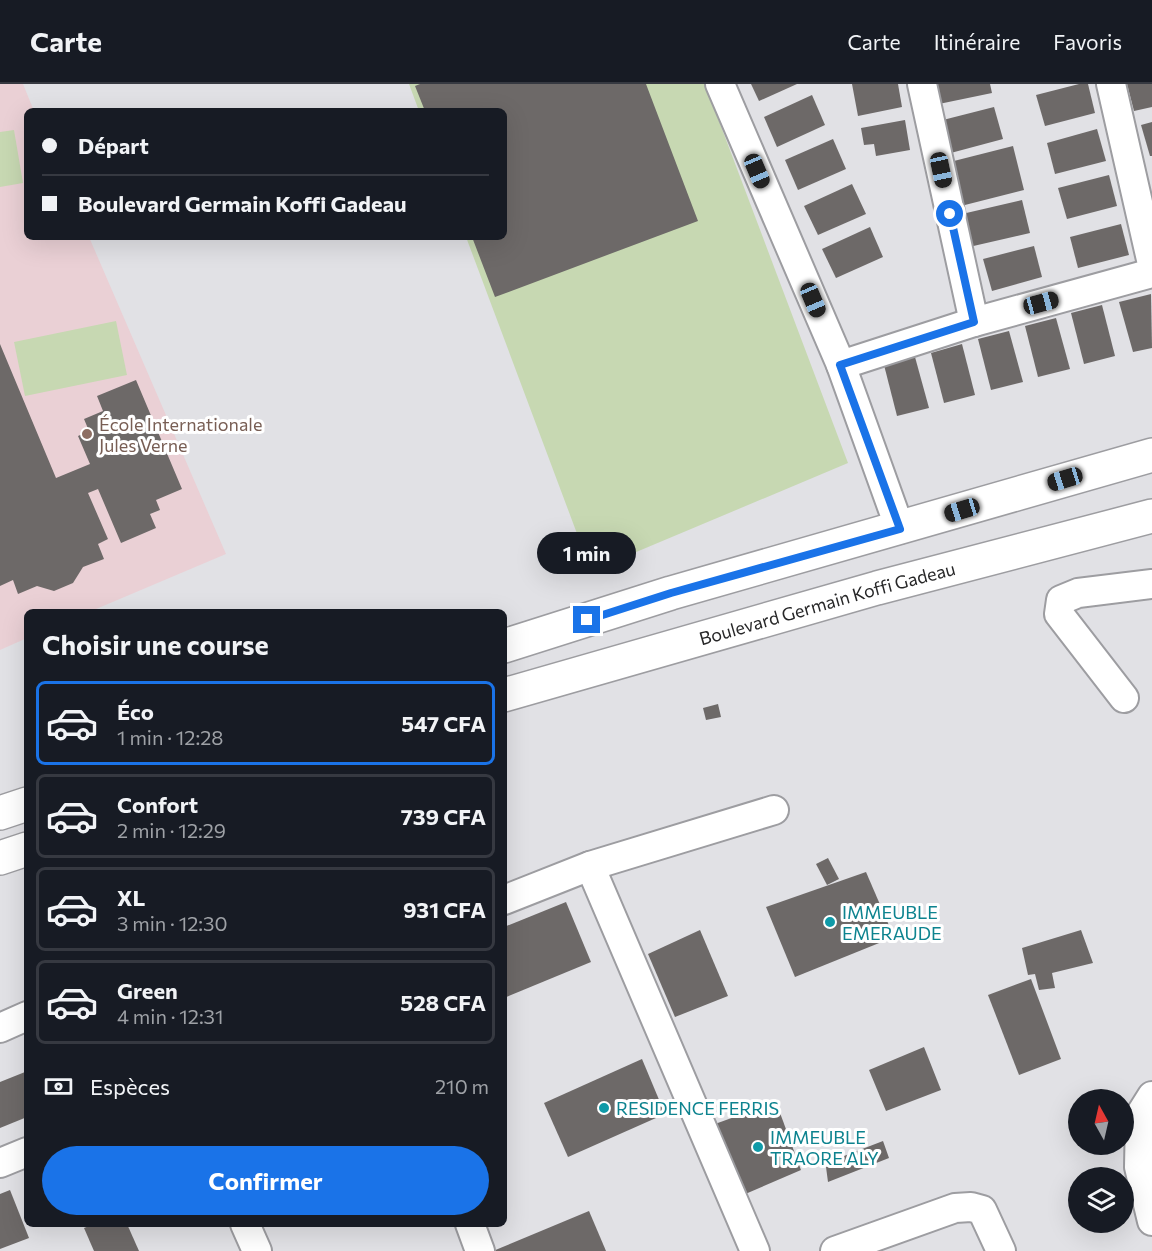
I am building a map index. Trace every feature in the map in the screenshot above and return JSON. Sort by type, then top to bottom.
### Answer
[{"type":"main road","points":[[507,645],[671,593],[1152,455]]},
{"type":"main road","name":"Boulevard Germain Koffi Gadeau","points":[[507,694],[877,588],[1152,516]]},
{"type":"main road","points":[[0,813],[24,805]]},
{"type":"main road","points":[[0,858],[24,850]]},
{"type":"street","points":[[720,84],[840,365],[900,529]]},
{"type":"street","points":[[922,84],[974,322]]},
{"type":"street","points":[[1111,84],[1152,264]]},
{"type":"street","points":[[840,365],[974,322],[1152,273]]},
{"type":"street","points":[[1124,698],[1059,614],[1061,600],[1078,593],[1152,584]]},
{"type":"street","points":[[507,899],[590,866],[774,810]]},
{"type":"street","points":[[590,866],[755,1251]]},
{"type":"street","points":[[0,1028],[24,1017]]},
{"type":"street","points":[[1152,1096],[1140,1115],[1138,1167],[1152,1221]]},
{"type":"street","points":[[0,1163],[24,1153]]},
{"type":"street","points":[[835,1251],[955,1208],[971,1207],[982,1210],[1000,1251]]},
{"type":"street","points":[[246,1227],[256,1251]]},
{"type":"street","points":[[471,1227],[480,1251]]},
{"type":"shaded area","name":"École Internationale Jules Verne","points":[[0,84],[23,84],[33,108],[24,108],[24,240],[90,240],[226,554],[96,609],[24,609],[24,639],[0,650]]},
{"type":"green space","points":[[409,84],[705,84],[848,463],[591,571],[467,240],[507,240],[507,108],[418,108]]},
{"type":"green space","points":[[14,130],[23,183],[0,187],[0,132]]},
{"type":"green space","points":[[116,321],[127,375],[25,396],[14,342]]},
{"type":"building","points":[[420,84],[646,84],[698,221],[495,297],[473,240],[507,240],[507,108],[424,108],[415,86]]},
{"type":"building","points":[[751,84],[797,84],[759,101]]},
{"type":"building","points":[[852,84],[898,84],[902,107],[858,116]]},
{"type":"building","points":[[930,84],[990,84],[992,93],[934,105]]},
{"type":"building","points":[[1079,84],[1088,84],[1095,113],[1045,126],[1036,95]]},
{"type":"building","points":[[1127,84],[1152,84],[1152,107],[1134,111]]},
{"type":"building","points":[[812,95],[825,125],[777,147],[764,117]]},
{"type":"building","points":[[994,107],[1003,139],[947,154],[939,121]]},
{"type":"building","points":[[905,120],[910,150],[876,156],[874,144],[864,145],[861,128]]},
{"type":"building","points":[[1152,122],[1152,156],[1150,156],[1141,125]]},
{"type":"building","points":[[1097,129],[1106,161],[1055,174],[1047,143]]},
{"type":"building","points":[[833,139],[846,169],[798,190],[785,160]]},
{"type":"building","points":[[1013,146],[1024,190],[957,207],[946,163]]},
{"type":"building","points":[[1109,175],[1117,206],[1067,219],[1058,188]]},
{"type":"building","points":[[852,184],[866,214],[818,235],[804,206]]},
{"type":"building","points":[[1022,200],[1030,233],[969,247],[962,214]]},
{"type":"building","points":[[1121,224],[1129,255],[1078,268],[1070,237]]},
{"type":"building","points":[[870,227],[883,257],[836,278],[822,249]]},
{"type":"building","points":[[1034,246],[1042,277],[992,291],[983,259]]},
{"type":"building","points":[[1151,294],[1152,348],[1133,352],[1119,302]]},
{"type":"building","points":[[1102,305],[1115,356],[1084,364],[1071,313]]},
{"type":"building","points":[[1056,318],[1070,369],[1038,377],[1025,326]]},
{"type":"building","points":[[1009,331],[1023,382],[991,390],[978,339]]},
{"type":"building","points":[[0,344],[56,478],[90,464],[78,436],[89,431],[84,419],[103,411],[97,396],[136,380],[182,489],[156,500],[160,510],[150,514],[156,528],[121,543],[98,489],[88,493],[108,539],[98,544],[104,559],[83,567],[73,583],[54,591],[37,586],[18,594],[13,580],[0,586]]},
{"type":"building","points":[[962,344],[975,395],[944,403],[931,353]]},
{"type":"building","points":[[915,357],[929,408],[897,416],[884,365]]},
{"type":"building","points":[[718,704],[721,717],[706,720],[703,708]]},
{"type":"building","points":[[828,858],[839,879],[827,885],[816,864]]},
{"type":"building","name":"IMMEUBLE EMERAUDE","points":[[866,872],[894,937],[795,977],[766,907]]},
{"type":"building","points":[[566,902],[591,962],[507,997],[507,926]]},
{"type":"building","points":[[700,930],[728,996],[675,1017],[648,954]]},
{"type":"building","points":[[1081,930],[1093,963],[1052,973],[1055,988],[1039,990],[1035,974],[1028,975],[1022,948]]},
{"type":"building","points":[[1031,979],[1061,1059],[1019,1075],[988,995]]},
{"type":"building","points":[[924,1047],[941,1090],[886,1111],[869,1070]]},
{"type":"building","name":"RESIDENCE FERRIS","points":[[642,1059],[665,1114],[568,1157],[544,1103]]},
{"type":"building","points":[[24,1072],[24,1118],[0,1128],[0,1082]]},
{"type":"building","name":"IMMEUBLE TRAORE ALY","points":[[776,1102],[801,1170],[743,1195],[715,1124]]},
{"type":"building","points":[[883,1141],[889,1158],[828,1182],[826,1167],[833,1166],[831,1161]]},
{"type":"building","points":[[10,1190],[29,1238],[0,1249],[0,1194]]},
{"type":"building","points":[[589,1211],[606,1251],[493,1251]]},
{"type":"building","points":[[128,1227],[139,1251],[94,1251],[84,1228]]},
{"type":"place","name":"École Internationale Jules Verne","points":[[87,434]]},
{"type":"place","name":"IMMEUBLE EMERAUDE","points":[[830,922]]},
{"type":"place","name":"RESIDENCE FERRIS","points":[[604,1108]]},
{"type":"place","name":"IMMEUBLE TRAORE ALY","points":[[758,1147]]},
{"type":"route","points":[[587,620],[671,593],[900,529],[840,365],[974,322],[950,214]]}]
